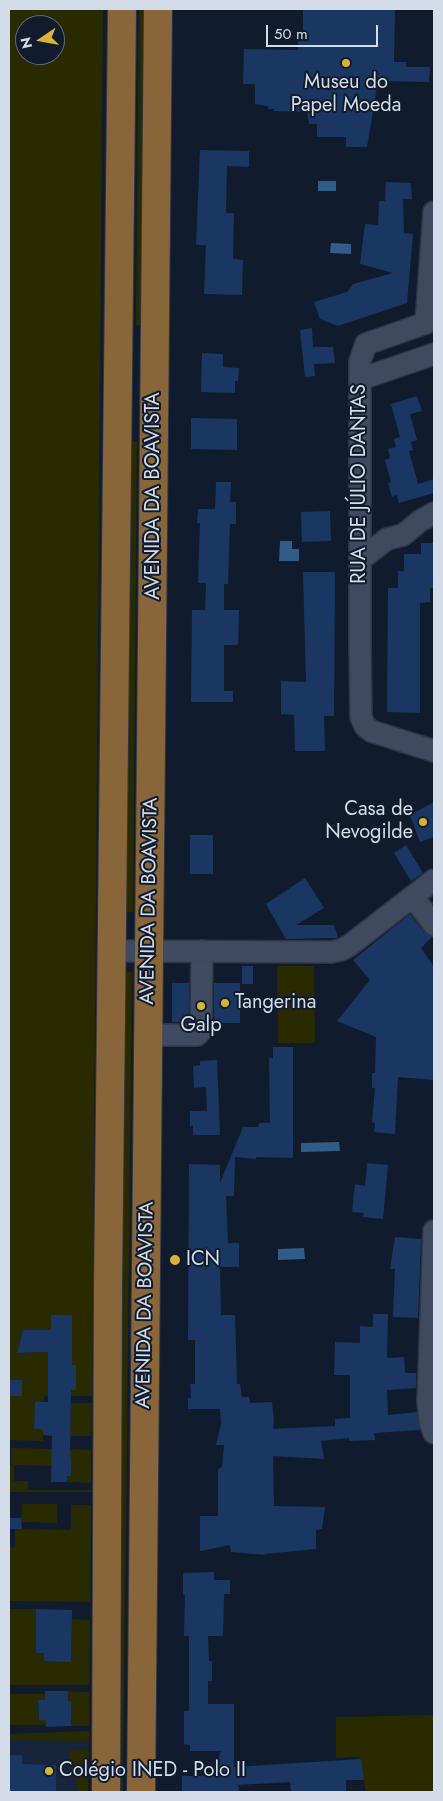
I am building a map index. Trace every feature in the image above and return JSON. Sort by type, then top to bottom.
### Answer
[{"type":"main road","name":"AVENIDA DA BOAVISTA","points":[[106,1792],[108,1286],[122,9]]},
{"type":"main road","name":"AVENIDA DA BOAVISTA","points":[[141,1792],[158,9]]},
{"type":"street","points":[[361,380],[434,354],[426,322],[434,212]]},
{"type":"street","name":"RUA DE JÚLIO DANTAS","points":[[426,322],[366,344],[360,361],[361,717],[365,726],[371,731],[434,751]]},
{"type":"street","points":[[360,560],[387,538],[403,535],[420,521],[434,513]]},
{"type":"street","points":[[360,524],[387,538]]},
{"type":"street","points":[[112,950],[150,952],[331,952],[341,950],[434,880]]},
{"type":"street","points":[[413,897],[434,925]]},
{"type":"street","points":[[149,1035],[200,1034],[202,951]]},
{"type":"street","points":[[434,1231],[428,1392],[429,1415],[434,1433]]},
{"type":"shaded area","points":[[9,9],[103,9],[92,1396],[44,1396],[43,1408],[35,1409],[34,1429],[43,1430],[43,1441],[9,1440],[9,1395],[21,1396],[22,1380],[9,1380]],"holes":[[[23,1330],[41,1330],[41,1352],[17,1353]]]},
{"type":"shaded area","points":[[139,9],[149,9],[142,325],[136,325]]},
{"type":"shaded area","points":[[129,442],[137,442],[133,912],[122,912]]},
{"type":"shaded area","points":[[277,966],[314,966],[315,1043],[278,1043]]},
{"type":"shaded area","points":[[121,972],[132,972],[123,1792],[113,1792]]},
{"type":"shaded area","points":[[71,1403],[92,1403],[91,1436],[70,1436]]},
{"type":"shaded area","points":[[11,1448],[52,1449],[52,1466],[14,1465],[14,1481],[28,1481],[28,1490],[91,1490],[91,1492],[9,1492]]},
{"type":"shaded area","points":[[68,1449],[91,1450],[91,1483],[67,1482],[67,1476],[71,1475],[71,1458],[68,1457]]},
{"type":"shaded area","points":[[22,1504],[57,1504],[57,1523],[21,1522]]},
{"type":"shaded area","points":[[71,1505],[91,1505],[90,1602],[9,1601],[9,1548],[15,1547],[15,1529],[71,1530]]},
{"type":"shaded area","points":[[9,1609],[36,1609],[45,1661],[71,1661],[72,1619],[90,1620],[89,1685],[9,1685]]},
{"type":"shaded area","points":[[68,1691],[89,1692],[89,1726],[71,1726],[71,1701],[68,1701]]},
{"type":"shaded area","points":[[9,1694],[45,1694],[45,1700],[38,1700],[38,1709],[39,1720],[46,1720],[45,1725],[9,1725]]},
{"type":"shaded area","points":[[434,1715],[434,1792],[366,1792],[359,1757],[336,1758],[336,1717]]},
{"type":"shaded area","name":"Colégio INED - Polo II","points":[[89,1731],[88,1792],[9,1792],[9,1734]]},
{"type":"shaded area","points":[[89,1731],[89,1741],[9,1740],[9,1734]]},
{"type":"shaded area","points":[[69,1750],[89,1750],[88,1792],[79,1792],[72,1770]]},
{"type":"water","points":[[318,181],[336,181],[336,191],[318,191]]},
{"type":"water","points":[[331,243],[351,244],[351,254],[330,253]]},
{"type":"water","points":[[280,541],[292,541],[292,549],[299,549],[299,561],[279,561]]},
{"type":"water","points":[[339,1142],[340,1151],[301,1152],[301,1143]]},
{"type":"water","points":[[304,1248],[305,1259],[278,1260],[278,1249]]},
{"type":"building","points":[[303,9],[395,9],[394,62],[406,62],[406,67],[430,67],[429,82],[378,81],[367,147],[346,147],[346,137],[317,137],[317,124],[309,124],[307,112],[274,111],[274,109],[268,109],[268,106],[255,104],[255,84],[243,84],[244,49],[298,50],[298,31],[303,31]]},
{"type":"building","points":[[200,150],[249,151],[249,167],[227,166],[226,213],[234,213],[233,259],[243,260],[242,295],[204,294],[206,245],[196,245]]},
{"type":"building","points":[[386,182],[411,183],[412,199],[403,199],[404,233],[413,234],[407,303],[338,326],[320,319],[314,302],[347,292],[353,284],[393,273],[360,264],[365,224],[378,225],[379,201],[385,201]]},
{"type":"building","points":[[312,328],[313,347],[333,347],[335,363],[314,364],[315,376],[305,377],[300,330]]},
{"type":"building","points":[[202,353],[223,354],[223,367],[239,368],[238,381],[235,381],[235,393],[201,392]]},
{"type":"building","points":[[417,396],[422,411],[410,414],[417,440],[411,442],[413,450],[409,451],[418,484],[434,479],[434,493],[399,503],[397,495],[392,497],[388,483],[391,482],[385,460],[390,458],[388,449],[396,447],[394,439],[400,437],[391,404]]},
{"type":"building","points":[[191,418],[237,419],[237,450],[191,449]]},
{"type":"building","points":[[216,482],[231,482],[230,502],[236,502],[236,524],[230,524],[228,584],[224,584],[224,610],[239,610],[238,645],[224,645],[224,691],[233,691],[233,702],[191,702],[192,610],[205,610],[206,583],[198,583],[200,523],[197,523],[198,509],[215,509]]},
{"type":"building","points":[[330,511],[331,541],[302,542],[301,512]]},
{"type":"building","points":[[421,543],[434,543],[434,588],[430,588],[430,602],[420,603],[420,713],[387,712],[388,588],[398,588],[398,571],[404,571],[404,554],[421,554]]},
{"type":"building","points":[[303,572],[335,572],[334,716],[324,716],[325,751],[295,751],[294,715],[281,714],[281,681],[306,682]]},
{"type":"building","name":"Casa de Nevogilde","points":[[434,802],[434,837],[420,842],[410,815]]},
{"type":"building","points":[[190,835],[213,835],[213,874],[190,874]]},
{"type":"building","points":[[406,845],[423,873],[411,881],[394,853]]},
{"type":"building","points":[[305,878],[324,908],[296,925],[334,925],[337,938],[286,939],[266,904]]},
{"type":"building","points":[[410,914],[424,932],[432,937],[421,948],[434,967],[434,1080],[398,1077],[395,1134],[374,1132],[375,1123],[372,1122],[375,1088],[372,1088],[372,1073],[375,1073],[376,1037],[337,1021],[370,980],[353,960]]},
{"type":"building","points":[[242,966],[253,966],[253,984],[242,984]]},
{"type":"building","points":[[172,983],[189,983],[189,1022],[172,1022]]},
{"type":"building","name":"Tangerina","points":[[214,983],[240,983],[240,1023],[214,1023]]},
{"type":"building","points":[[273,1047],[293,1047],[293,1158],[256,1157],[256,1159],[235,1157],[234,1196],[226,1196],[228,1243],[239,1243],[239,1267],[220,1267],[221,1315],[235,1315],[237,1384],[240,1384],[242,1397],[249,1397],[250,1403],[272,1402],[273,1429],[335,1426],[335,1419],[350,1418],[350,1375],[334,1375],[335,1342],[360,1343],[360,1326],[373,1327],[373,1314],[388,1314],[387,1358],[404,1357],[405,1373],[416,1373],[416,1388],[387,1390],[388,1415],[417,1412],[420,1430],[374,1433],[375,1440],[349,1441],[349,1438],[321,1441],[324,1459],[273,1456],[274,1506],[325,1507],[322,1529],[316,1530],[316,1549],[265,1555],[231,1552],[230,1545],[200,1551],[200,1516],[218,1516],[218,1469],[222,1467],[224,1445],[216,1445],[221,1424],[220,1409],[188,1409],[188,1398],[191,1398],[190,1384],[195,1384],[195,1340],[188,1340],[189,1164],[220,1165],[220,1183],[243,1127],[258,1127],[259,1123],[270,1123],[269,1058],[273,1058]]},
{"type":"building","points":[[217,1060],[220,1135],[193,1135],[193,1126],[190,1126],[190,1111],[207,1111],[206,1087],[194,1088],[193,1066],[200,1065],[200,1061]]},
{"type":"building","points":[[367,1163],[388,1165],[383,1219],[363,1217],[364,1213],[352,1212],[355,1184],[365,1186]]},
{"type":"building","points":[[395,1237],[421,1239],[418,1318],[393,1317],[395,1269],[390,1269]]},
{"type":"building","points":[[51,1315],[72,1315],[72,1365],[76,1365],[76,1390],[71,1390],[71,1476],[67,1476],[67,1482],[51,1482],[52,1436],[43,1435],[43,1430],[34,1429],[35,1402],[48,1402],[48,1352],[17,1353],[23,1330],[51,1330]]},
{"type":"building","points":[[9,1380],[22,1380],[22,1396],[9,1396]]},
{"type":"building","points":[[9,1518],[21,1518],[22,1529],[9,1529]]},
{"type":"building","points":[[214,1572],[214,1580],[230,1580],[230,1594],[224,1594],[223,1636],[208,1636],[209,1661],[212,1661],[212,1681],[208,1681],[208,1704],[234,1704],[234,1767],[361,1759],[364,1780],[346,1780],[346,1792],[291,1792],[290,1782],[238,1785],[239,1792],[182,1792],[182,1776],[212,1776],[221,1751],[190,1751],[190,1745],[184,1744],[184,1711],[189,1711],[189,1636],[184,1636],[185,1595],[183,1595],[183,1573]]},
{"type":"building","points":[[36,1609],[72,1610],[71,1662],[44,1661],[44,1653],[36,1653]]},
{"type":"building","points":[[45,1691],[68,1691],[68,1701],[71,1701],[71,1726],[46,1727],[45,1720],[39,1720],[38,1700],[45,1700]]},
{"type":"building","points":[[10,1755],[22,1755],[22,1764],[56,1765],[56,1792],[9,1792]]},
{"type":"place","name":"Museu do Papel Moeda","points":[[346,63]]},
{"type":"place","name":"Casa de Nevogilde","points":[[423,822]]},
{"type":"place","name":"Tangerina","points":[[225,1003]]},
{"type":"place","name":"Galp","points":[[201,1006]]},
{"type":"place","name":"ICN","points":[[175,1260]]},
{"type":"place","name":"Colégio INED - Polo II","points":[[49,1771]]}]
